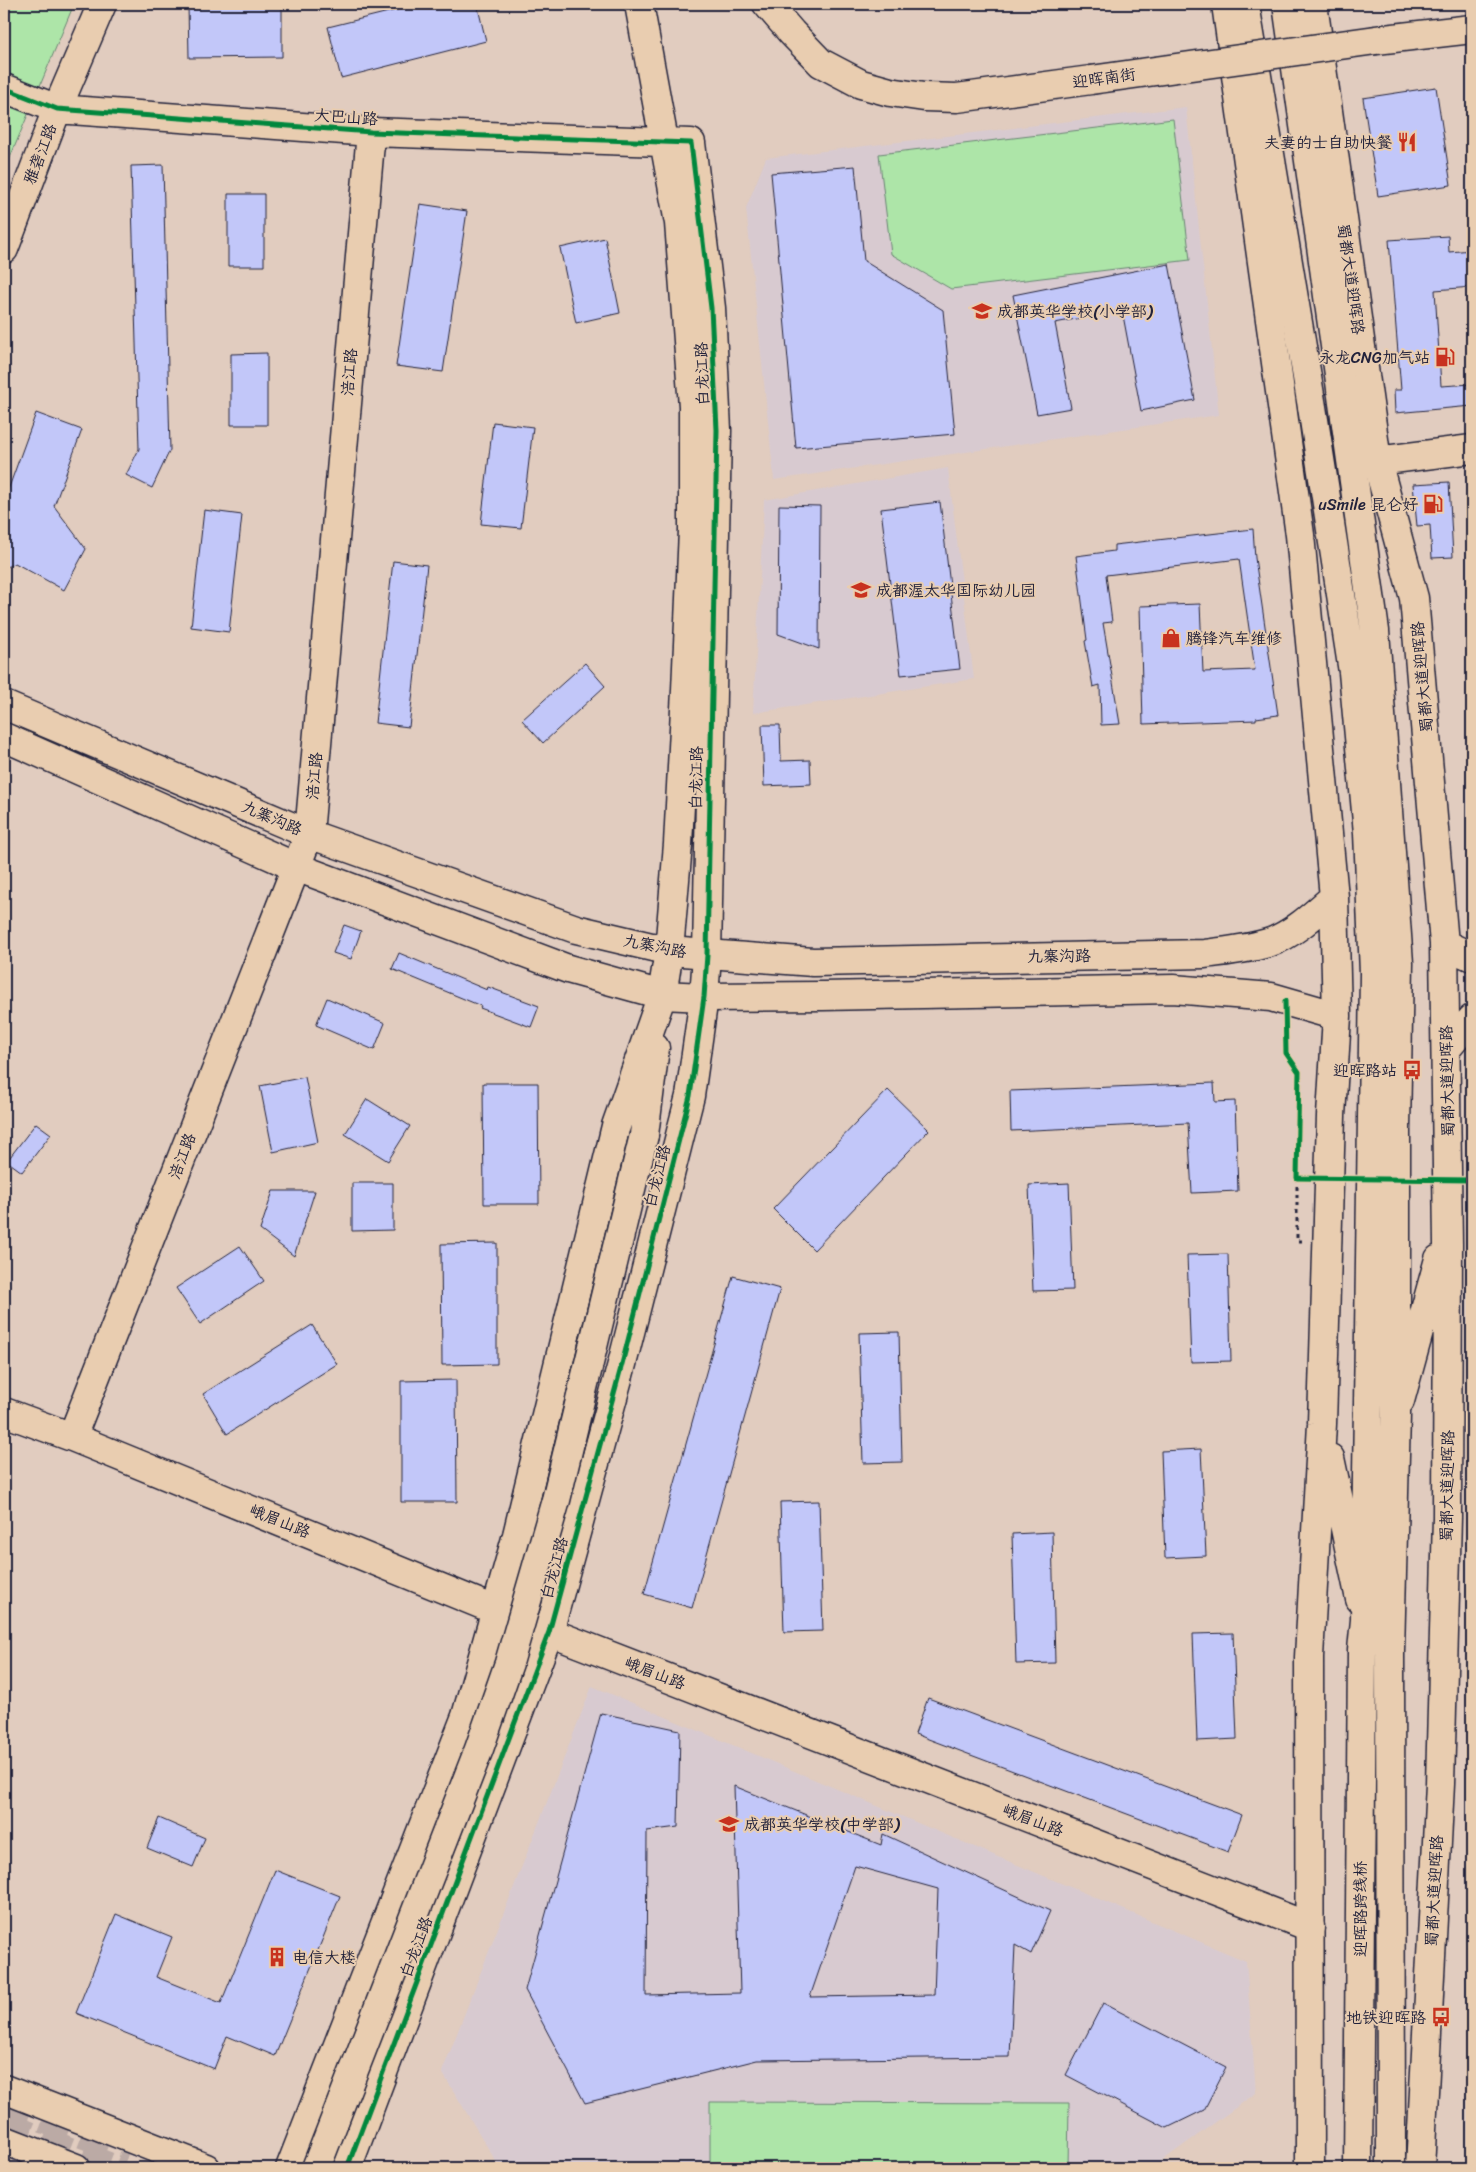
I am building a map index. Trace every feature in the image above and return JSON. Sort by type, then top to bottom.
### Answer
[{"type":"main road","name":"雅砻江路","points":[[4,249],[56,109],[102,4]]},
{"type":"main road","name":"白龙江路","points":[[347,2168],[550,1632],[622,1364],[690,1096],[704,997],[716,430],[711,308],[678,142],[639,4]]},
{"type":"main road","name":"迎晖南街","points":[[768,4],[792,33],[821,63],[861,84],[890,92],[924,97],[957,98],[1376,40],[1472,30]]},
{"type":"main road","points":[[1226,4],[1300,536],[1334,897],[1337,1016],[1330,1116],[1322,1424],[1309,1657],[1310,2168]]},
{"type":"main road","points":[[1245,4],[1312,407],[1353,672],[1368,833],[1374,974],[1364,1620]]},
{"type":"main road","name":"蜀都大道迎晖路","points":[[1287,4],[1376,631],[1399,963],[1396,1129],[1396,1415],[1390,1651]]},
{"type":"main road","name":"蜀都大道迎晖路","points":[[1313,4],[1376,461],[1414,598],[1434,800],[1444,944],[1447,1048],[1448,1226],[1447,1517],[1440,1784],[1420,2168]]},
{"type":"main road","name":"大巴山路","points":[[4,88],[56,109],[370,132],[678,142]]},
{"type":"main road","name":"涪江路","points":[[72,1437],[309,834],[370,132]]},
{"type":"main road","name":"白龙江路","points":[[290,2168],[466,1716],[517,1536],[616,1126],[662,995],[678,844],[693,530],[693,406],[679,223],[678,142]]},
{"type":"main road","points":[[1376,461],[1472,449]]},
{"type":"main road","name":"九寨沟路","points":[[4,705],[309,834],[576,929],[668,951],[814,962],[1205,954],[1271,942],[1300,925],[1334,897]]},
{"type":"main road","points":[[4,737],[296,867],[568,969],[662,995],[704,997],[1173,989],[1271,997],[1337,1016]]},
{"type":"main road","points":[[1444,944],[1472,957]]},
{"type":"main road","points":[[316,2168],[479,1749],[509,1663],[556,1500],[644,1136],[662,995]]},
{"type":"main road","points":[[1447,1048],[1472,1018]]},
{"type":"main road","points":[[1396,1415],[1448,1226]]},
{"type":"main road","name":"峨眉山路","points":[[4,1412],[72,1437],[550,1632],[1310,1927]]},
{"type":"main road","points":[[1322,1424],[1364,1620]]},
{"type":"main road","name":"迎晖路跨线桥","points":[[1358,2168],[1362,1650],[1364,1620]]},
{"type":"main road","name":"迎晖路跨线桥","points":[[1390,1651],[1390,2168]]},
{"type":"main road","points":[[4,2089],[206,2168]]},
{"type":"main road","points":[[4,2140],[76,2168]]},
{"type":"path","points":[[1297,1241],[1298,1169]]},
{"type":"path","points":[[1297,1178],[1307,1178]]},
{"type":"shaded area","name":"成都英华学校(小学部)","points":[[1186,107],[1219,415],[774,480],[746,208],[766,158]]},
{"type":"shaded area","name":"成都渥太华国际幼儿园","points":[[948,468],[974,679],[753,713],[764,500]]},
{"type":"shaded area","name":"成都英华学校(中学部)","points":[[592,1686],[1246,1961],[1256,2093],[1152,2168],[500,2168],[442,2072]]},
{"type":"green space","points":[[4,4],[74,4],[4,172]]},
{"type":"green space","points":[[1173,119],[1190,260],[951,289],[891,254],[879,154]]},
{"type":"green space","points":[[710,2102],[1069,2103],[1068,2168],[710,2168]]},
{"type":"building","points":[[188,4],[282,4],[282,57],[189,58]]},
{"type":"building","points":[[421,4],[477,4],[486,41],[341,78],[328,27]]},
{"type":"building","name":"夫妻的士自助快餐","points":[[1436,87],[1451,185],[1378,196],[1363,98]]},
{"type":"building","points":[[163,165],[170,450],[152,488],[126,475],[139,449],[131,166]]},
{"type":"building","points":[[855,166],[864,261],[943,310],[955,434],[796,448],[771,173]]},
{"type":"building","points":[[228,194],[264,194],[264,266],[228,266]]},
{"type":"building","points":[[420,204],[467,211],[443,372],[396,366]]},
{"type":"building","points":[[1448,236],[1449,252],[1472,250],[1472,287],[1435,290],[1441,386],[1472,384],[1472,406],[1395,413],[1394,390],[1401,390],[1389,240]]},
{"type":"building","points":[[605,238],[620,313],[576,323],[560,248]]},
{"type":"building","points":[[1169,264],[1195,400],[1141,411],[1122,310],[1055,323],[1071,408],[1037,414],[1013,295]]},
{"type":"building","points":[[267,353],[267,425],[231,425],[231,354]]},
{"type":"building","points":[[36,413],[82,430],[54,506],[86,549],[64,590],[15,563],[4,568],[4,501]]},
{"type":"building","points":[[493,422],[533,427],[521,528],[481,524]]},
{"type":"building","name":"uSmile 昆仑好","points":[[1449,482],[1453,557],[1432,558],[1430,525],[1417,526],[1413,484]]},
{"type":"building","points":[[940,502],[960,669],[901,675],[881,509]]},
{"type":"building","points":[[779,505],[820,506],[819,649],[778,634]]},
{"type":"building","points":[[204,510],[242,515],[229,632],[191,627]]},
{"type":"building","points":[[1253,529],[1255,558],[1278,715],[1256,718],[1256,720],[1143,724],[1140,606],[1200,604],[1203,672],[1255,670],[1239,559],[1106,575],[1112,622],[1103,623],[1120,724],[1101,725],[1100,685],[1093,687],[1085,641],[1087,640],[1076,556],[1114,551],[1114,545]]},
{"type":"building","points":[[393,561],[427,565],[409,727],[375,723]]},
{"type":"building","points":[[585,663],[605,686],[543,743],[522,720]]},
{"type":"building","points":[[762,725],[780,725],[781,761],[810,760],[811,784],[764,786]]},
{"type":"building","points":[[344,925],[361,931],[351,959],[333,953]]},
{"type":"building","points":[[399,953],[487,990],[488,987],[539,1006],[531,1027],[480,1008],[481,1006],[392,969]]},
{"type":"building","points":[[327,998],[385,1023],[374,1050],[316,1025]]},
{"type":"building","points":[[305,1077],[318,1142],[273,1152],[260,1086]]},
{"type":"building","points":[[483,1083],[538,1083],[539,1204],[484,1204]]},
{"type":"building","points":[[1214,1083],[1215,1102],[1235,1101],[1238,1191],[1192,1193],[1188,1123],[1011,1131],[1010,1091]]},
{"type":"building","points":[[888,1090],[929,1130],[814,1250],[773,1209]]},
{"type":"building","points":[[367,1099],[410,1126],[388,1161],[345,1134]]},
{"type":"building","points":[[36,1123],[51,1134],[22,1172],[7,1161]]},
{"type":"building","points":[[352,1183],[393,1183],[393,1230],[352,1231]]},
{"type":"building","points":[[1069,1183],[1073,1290],[1033,1291],[1029,1185]]},
{"type":"building","points":[[273,1191],[315,1191],[294,1256],[260,1230]]},
{"type":"building","points":[[497,1243],[497,1364],[442,1365],[441,1244]]},
{"type":"building","points":[[240,1246],[264,1281],[200,1324],[176,1288]]},
{"type":"building","points":[[1228,1254],[1231,1361],[1191,1362],[1187,1255]]},
{"type":"building","points":[[733,1276],[780,1289],[692,1608],[644,1594]]},
{"type":"building","points":[[312,1325],[337,1364],[227,1434],[203,1394]]},
{"type":"building","points":[[899,1332],[902,1462],[863,1463],[859,1333]]},
{"type":"building","points":[[456,1380],[457,1502],[401,1502],[401,1381]]},
{"type":"building","points":[[1201,1449],[1206,1556],[1165,1558],[1161,1451]]},
{"type":"building","points":[[819,1501],[823,1631],[784,1632],[780,1502]]},
{"type":"building","points":[[1052,1532],[1055,1663],[1016,1664],[1012,1534]]},
{"type":"building","points":[[1233,1633],[1237,1739],[1197,1741],[1193,1634]]},
{"type":"building","points":[[928,1698],[1242,1815],[1228,1852],[915,1734]]},
{"type":"building","points":[[601,1713],[680,1730],[678,1827],[647,1831],[646,1995],[740,1993],[734,1786],[881,1845],[883,1834],[1050,1911],[1031,1954],[1015,1945],[1010,2057],[757,2060],[585,2103],[525,1990]],"holes":[[[855,1866],[938,1889],[934,1995],[810,1997]]]},
{"type":"building","points":[[159,1818],[205,1838],[193,1867],[147,1848]]},
{"type":"building","name":"电信大楼","points":[[275,1870],[340,1896],[275,2056],[227,2036],[214,2069],[76,2013],[116,1914],[172,1937],[156,1977],[221,2003]]},
{"type":"building","points":[[1103,2003],[1226,2067],[1204,2110],[1167,2128],[1066,2075]]},
{"type":"tunnel","points":[[4,2104],[129,2152]]},
{"type":"tunnel","points":[[4,2125],[113,2168]]},
{"type":"cycle path","points":[[4,88],[57,109],[371,132],[691,143],[711,308],[717,430],[707,955],[704,997],[690,1096],[622,1364],[549,1632],[347,2168]]},
{"type":"cycle path","points":[[1285,1001],[1286,1053],[1299,1072],[1297,1178],[1472,1180]]},
{"type":"place","name":"夫妻的士自助快餐","points":[[1407,142]]},
{"type":"place","name":"成都英华学校(小学部)","points":[[982,311]]},
{"type":"place","name":"永龙CNG加气站","points":[[1445,357]]},
{"type":"place","name":"uSmile 昆仑好","points":[[1433,504]]},
{"type":"place","name":"成都渥太华国际幼儿园","points":[[861,590]]},
{"type":"place","name":"腾锋汽车维修","points":[[1171,638]]},
{"type":"place","name":"迎晖路站","points":[[1412,1070]]},
{"type":"place","name":"成都英华学校(中学部)","points":[[729,1824]]},
{"type":"place","name":"电信大楼","points":[[277,1957]]},
{"type":"place","name":"地铁迎晖路","points":[[1441,2017]]}]
